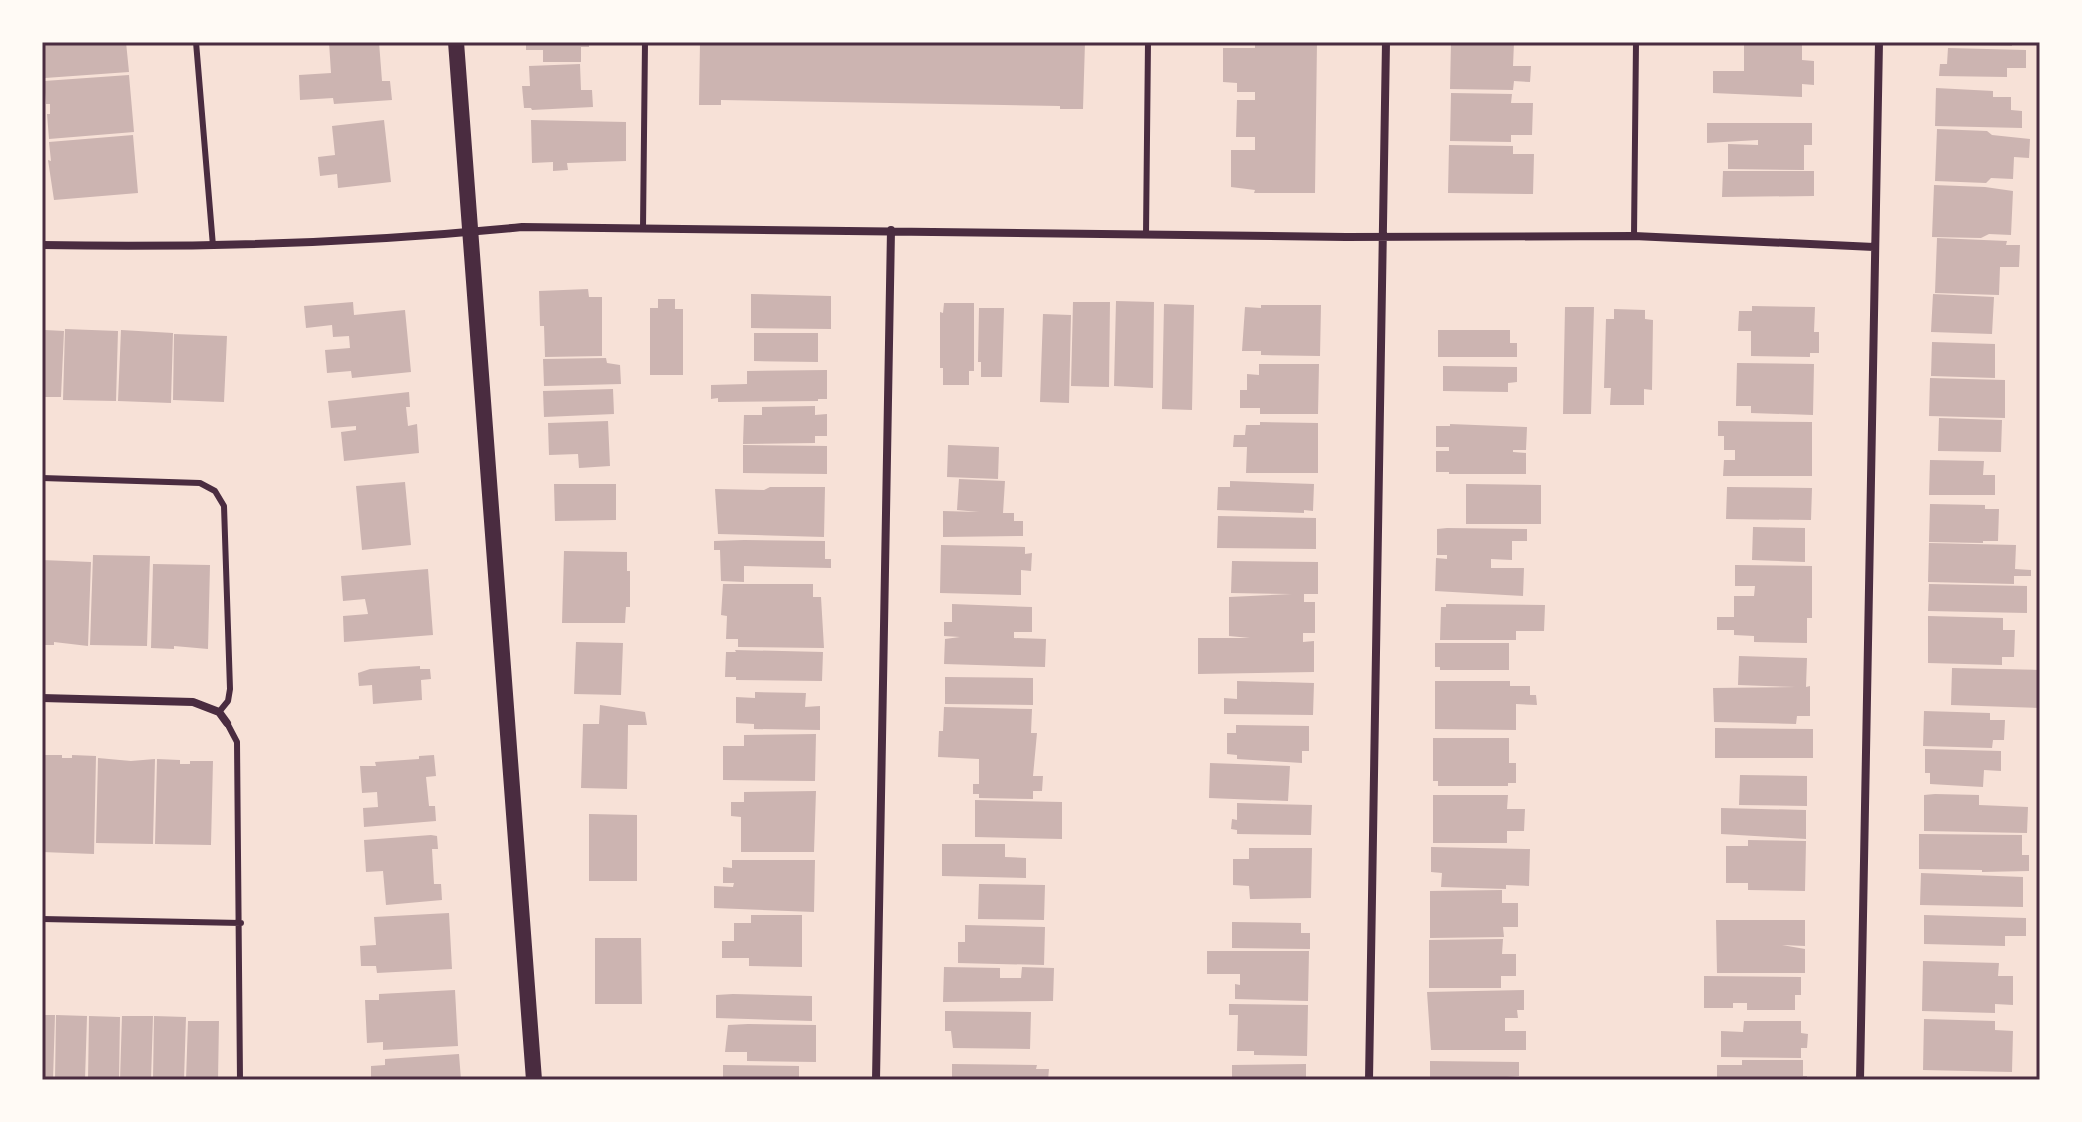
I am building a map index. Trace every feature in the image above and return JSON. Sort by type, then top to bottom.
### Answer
[{"type":"main road","points":[[456,42],[534,1080]]},
{"type":"street","points":[[1369,1080],[1386,42]]},
{"type":"street","points":[[1860,1080],[1879,42]]},
{"type":"street","points":[[42,245],[213,246],[522,227],[1383,237],[1634,236],[1874,247]]},
{"type":"street","points":[[876,1080],[891,230]]},
{"type":"street","points":[[42,698],[193,702],[219,712],[227,723]]},
{"type":"lane","points":[[196,42],[213,246]]},
{"type":"lane","points":[[643,228],[645,42]]},
{"type":"lane","points":[[1146,234],[1148,42]]},
{"type":"lane","points":[[1634,236],[1636,42]]},
{"type":"lane","points":[[42,478],[200,483],[215,491],[224,506],[230,689],[228,701],[219,712]]},
{"type":"lane","points":[[227,723],[237,742],[240,1080]]},
{"type":"lane","points":[[42,919],[241,923]]},
{"type":"building","points":[[42,42],[126,42],[129,72],[45,78]]},
{"type":"building","points":[[329,42],[379,42],[382,81],[390,81],[392,100],[334,104],[333,98],[300,100],[299,75],[331,73]]},
{"type":"building","points":[[526,42],[589,42],[589,47],[581,47],[581,62],[543,62],[543,50],[526,50]]},
{"type":"building","points":[[700,42],[1085,42],[1083,109],[1060,109],[1060,106],[721,100],[721,105],[699,105]]},
{"type":"building","points":[[1255,42],[1317,42],[1315,193],[1254,193],[1255,190],[1231,187],[1231,150],[1255,150],[1255,137],[1236,137],[1237,100],[1255,100],[1255,92],[1237,92],[1237,83],[1223,82],[1223,48],[1255,48]]},
{"type":"building","points":[[1451,42],[1514,42],[1513,66],[1531,66],[1530,82],[1514,81],[1513,90],[1450,89]]},
{"type":"building","points":[[1744,42],[1802,42],[1802,60],[1814,61],[1814,85],[1802,84],[1802,97],[1713,93],[1713,71],[1744,71]]},
{"type":"building","points":[[1948,42],[2012,42],[2012,46],[1948,45]]},
{"type":"building","points":[[1948,48],[2026,50],[2026,68],[2007,68],[2007,77],[1939,76],[1940,64],[1947,64]]},
{"type":"building","points":[[580,64],[581,90],[592,90],[593,107],[524,108],[522,86],[530,86],[529,66]]},
{"type":"building","points":[[129,75],[134,132],[49,139],[47,114],[50,114],[50,104],[46,104],[44,81]]},
{"type":"building","points":[[1936,88],[1993,91],[1993,97],[2011,97],[2011,110],[2022,111],[2022,128],[1935,126]]},
{"type":"building","points":[[1451,93],[1512,94],[1511,103],[1533,103],[1532,135],[1511,135],[1511,142],[1450,141]]},
{"type":"building","points":[[384,120],[391,182],[338,188],[337,174],[320,176],[318,157],[335,155],[332,126]]},
{"type":"building","points":[[531,120],[626,122],[626,161],[567,163],[568,170],[553,171],[553,162],[532,163]]},
{"type":"building","points":[[1707,123],[1812,123],[1812,145],[1804,145],[1804,170],[1728,169],[1728,144],[1758,145],[1758,140],[1707,143]]},
{"type":"building","points":[[1937,129],[1987,131],[1992,135],[2030,139],[2029,158],[2014,157],[2013,179],[1991,178],[1986,183],[1935,181]]},
{"type":"building","points":[[133,135],[138,193],[54,200],[48,160],[51,161],[49,142]]},
{"type":"building","points":[[1449,145],[1513,146],[1513,154],[1534,154],[1533,194],[1448,193]]},
{"type":"building","points":[[1723,171],[1814,171],[1814,196],[1722,197]]},
{"type":"building","points":[[1934,185],[2013,191],[2011,235],[1932,237]]},
{"type":"building","points":[[1937,238],[2007,241],[2006,245],[2020,245],[2019,267],[2000,267],[1999,295],[1935,293]]},
{"type":"building","points":[[588,289],[589,297],[602,297],[602,356],[545,357],[539,291]]},
{"type":"building","points":[[751,294],[831,296],[831,329],[751,328]]},
{"type":"building","points":[[1933,294],[1994,297],[1992,334],[1931,332]]},
{"type":"building","points":[[658,299],[675,299],[675,309],[683,309],[683,375],[650,375],[650,308],[658,308]]},
{"type":"building","points":[[1116,301],[1154,302],[1153,388],[1114,386]]},
{"type":"building","points":[[353,302],[354,315],[405,310],[411,372],[352,378],[351,371],[327,373],[325,350],[350,348],[349,336],[333,337],[332,325],[306,328],[304,306]]},
{"type":"building","points":[[1073,302],[1110,302],[1109,387],[1071,386]]},
{"type":"building","points":[[944,303],[974,303],[974,371],[969,371],[969,385],[943,385],[940,312],[943,313]]},
{"type":"building","points":[[1164,304],[1194,305],[1192,410],[1162,409]]},
{"type":"building","points":[[1261,305],[1321,305],[1320,356],[1261,355],[1261,351],[1242,351],[1245,307],[1261,308]]},
{"type":"building","points":[[1752,306],[1815,307],[1814,332],[1819,332],[1819,353],[1810,353],[1810,357],[1751,356],[1751,331],[1738,331],[1739,311],[1752,311]]},
{"type":"building","points":[[1565,307],[1594,307],[1591,414],[1563,414]]},
{"type":"building","points":[[979,308],[1004,308],[1002,377],[981,377],[981,362],[978,362]]},
{"type":"building","points":[[1614,309],[1645,310],[1645,319],[1653,320],[1652,390],[1644,389],[1644,405],[1610,405],[1611,388],[1604,388],[1606,319],[1614,319]]},
{"type":"building","points":[[1043,314],[1071,315],[1069,403],[1040,402]]},
{"type":"building","points":[[65,329],[118,331],[116,401],[63,400]]},
{"type":"building","points":[[121,330],[173,333],[171,403],[118,401]]},
{"type":"building","points":[[1438,330],[1510,330],[1510,343],[1517,343],[1517,357],[1438,357]]},
{"type":"building","points":[[64,331],[61,397],[42,397],[42,332]]},
{"type":"building","points":[[754,333],[818,333],[818,362],[754,361]]},
{"type":"building","points":[[174,334],[227,336],[224,402],[173,400]]},
{"type":"building","points":[[1932,342],[1995,344],[1995,378],[1931,376]]},
{"type":"building","points":[[606,358],[607,363],[620,365],[621,384],[544,386],[543,359]]},
{"type":"building","points":[[1737,363],[1814,364],[1813,415],[1751,413],[1751,406],[1736,406]]},
{"type":"building","points":[[1259,364],[1319,364],[1318,414],[1260,414],[1260,408],[1240,408],[1240,390],[1247,390],[1247,374],[1259,375]]},
{"type":"building","points":[[1443,366],[1517,367],[1517,382],[1508,383],[1508,392],[1443,391]]},
{"type":"building","points":[[827,370],[827,399],[718,402],[718,398],[711,399],[711,385],[747,384],[747,371]]},
{"type":"building","points":[[1930,378],[2005,380],[2005,418],[1929,416]]},
{"type":"building","points":[[613,389],[614,414],[544,417],[543,391]]},
{"type":"building","points":[[409,392],[410,407],[406,407],[408,426],[417,424],[419,453],[344,461],[341,432],[356,430],[356,426],[331,428],[328,401]]},
{"type":"building","points":[[815,406],[815,415],[827,414],[827,436],[815,436],[815,443],[743,444],[744,415],[762,415],[762,407]]},
{"type":"building","points":[[1939,418],[2002,420],[2001,452],[1938,451]]},
{"type":"building","points":[[608,421],[610,466],[579,468],[578,454],[549,455],[548,423]]},
{"type":"building","points":[[1718,421],[1812,422],[1812,476],[1723,476],[1724,460],[1735,460],[1735,450],[1724,450],[1724,436],[1718,436]]},
{"type":"building","points":[[1260,422],[1318,423],[1318,473],[1246,473],[1247,447],[1233,447],[1234,435],[1245,435],[1246,425],[1260,425]]},
{"type":"building","points":[[1436,426],[1527,427],[1526,450],[1513,450],[1526,453],[1526,474],[1436,472],[1436,451],[1449,451],[1449,447],[1436,447]]},
{"type":"building","points":[[743,445],[827,446],[827,474],[743,473]]},
{"type":"building","points":[[948,445],[999,447],[998,479],[947,477]]},
{"type":"building","points":[[1930,460],[1984,461],[1983,475],[1995,475],[1995,495],[1929,495]]},
{"type":"building","points":[[959,479],[1005,481],[1003,513],[1014,513],[1014,521],[1023,521],[1023,536],[943,537],[943,511],[979,512],[957,510]]},
{"type":"building","points":[[1230,481],[1314,484],[1313,511],[1217,510],[1218,487],[1230,487]]},
{"type":"building","points":[[405,482],[411,545],[362,550],[356,486]]},
{"type":"building","points":[[554,484],[616,484],[616,520],[555,521]]},
{"type":"building","points":[[1466,484],[1541,485],[1541,524],[1466,524]]},
{"type":"building","points":[[770,487],[825,487],[824,537],[718,534],[715,489],[764,490]]},
{"type":"building","points":[[1727,487],[1812,488],[1811,520],[1726,519]]},
{"type":"building","points":[[1930,504],[1985,505],[1985,509],[1999,509],[1998,541],[1929,542]]},
{"type":"building","points":[[1218,516],[1316,518],[1316,549],[1217,548]]},
{"type":"building","points":[[1753,527],[1805,528],[1805,562],[1752,560]]},
{"type":"building","points":[[1437,529],[1527,529],[1527,541],[1512,541],[1512,560],[1491,559],[1491,568],[1524,568],[1523,596],[1435,591],[1436,558],[1447,559],[1447,555],[1437,555]]},
{"type":"building","points":[[714,541],[825,541],[825,559],[831,559],[831,568],[744,566],[744,582],[721,581],[720,550],[714,550]]},
{"type":"building","points":[[1929,543],[2016,545],[2015,569],[2031,570],[2031,576],[2014,576],[2014,584],[1928,582]]},
{"type":"building","points":[[941,545],[1025,547],[1025,554],[1032,553],[1031,571],[1021,570],[1021,595],[940,593]]},
{"type":"building","points":[[564,551],[627,552],[630,607],[626,607],[625,623],[562,623]]},
{"type":"building","points":[[93,555],[150,556],[147,646],[90,645]]},
{"type":"building","points":[[42,560],[91,562],[88,646],[54,642],[54,645],[42,645]]},
{"type":"building","points":[[1232,561],[1318,562],[1318,594],[1304,594],[1304,602],[1315,602],[1315,633],[1303,633],[1303,642],[1314,641],[1314,672],[1198,674],[1198,638],[1250,638],[1229,636],[1229,597],[1292,594],[1231,593]]},
{"type":"building","points":[[153,564],[210,565],[208,649],[174,646],[174,649],[151,648]]},
{"type":"building","points":[[1735,565],[1812,566],[1812,618],[1807,618],[1807,643],[1754,642],[1754,636],[1734,635],[1734,630],[1717,630],[1717,617],[1734,617],[1734,596],[1754,596],[1755,586],[1735,586]]},
{"type":"building","points":[[428,569],[433,635],[344,642],[343,616],[368,614],[365,599],[343,601],[341,576]]},
{"type":"building","points":[[723,584],[813,584],[813,597],[821,597],[824,648],[738,647],[738,639],[726,639],[727,616],[721,615]]},
{"type":"building","points":[[1929,584],[2027,586],[2027,613],[1928,611]]},
{"type":"building","points":[[952,604],[1032,607],[1032,632],[1014,632],[1014,638],[1046,639],[1045,667],[944,664],[945,639],[960,637],[944,636],[944,622],[952,622]]},
{"type":"building","points":[[1446,604],[1545,605],[1544,631],[1516,631],[1516,640],[1440,640],[1441,607],[1446,607]]},
{"type":"building","points":[[1928,616],[2003,618],[2003,630],[2015,630],[2014,657],[2002,657],[2002,665],[1928,663]]},
{"type":"building","points":[[576,642],[623,643],[621,695],[574,694]]},
{"type":"building","points":[[1435,643],[1509,643],[1509,670],[1440,670],[1440,667],[1435,667]]},
{"type":"building","points":[[726,652],[823,652],[822,681],[736,680],[736,677],[725,677]]},
{"type":"building","points":[[1739,656],[1807,658],[1806,687],[1810,686],[1810,716],[1797,716],[1796,724],[1714,722],[1713,688],[1796,687],[1738,685]]},
{"type":"building","points":[[420,666],[420,669],[430,669],[431,679],[421,680],[422,700],[373,704],[372,685],[359,686],[358,673],[370,669]]},
{"type":"building","points":[[1952,668],[2040,670],[2040,708],[1951,705]]},
{"type":"building","points":[[945,677],[1033,678],[1033,705],[945,704]]},
{"type":"building","points":[[1237,681],[1314,683],[1313,715],[1224,714],[1224,698],[1237,699]]},
{"type":"building","points":[[1435,681],[1510,681],[1510,686],[1530,686],[1530,695],[1536,695],[1537,705],[1516,704],[1516,730],[1435,729]]},
{"type":"building","points":[[755,692],[806,693],[805,707],[820,706],[820,730],[754,729],[754,724],[736,723],[736,697],[755,698]]},
{"type":"building","points":[[600,705],[645,712],[647,725],[628,725],[627,789],[581,788],[583,724],[599,724]]},
{"type":"building","points":[[944,707],[1032,709],[1031,733],[1037,733],[1033,776],[1043,776],[1042,791],[1033,791],[1033,799],[979,798],[979,794],[973,794],[973,784],[979,784],[979,759],[938,757]]},
{"type":"building","points":[[1924,711],[1990,713],[1990,720],[2005,720],[2004,740],[1993,740],[1992,748],[1923,746]]},
{"type":"building","points":[[1236,725],[1309,726],[1309,751],[1302,751],[1302,763],[1237,759],[1237,755],[1227,754],[1227,733],[1236,733]]},
{"type":"building","points":[[1715,728],[1813,729],[1813,758],[1715,758]]},
{"type":"building","points":[[816,734],[815,781],[723,780],[723,746],[744,746],[744,735]]},
{"type":"building","points":[[1433,738],[1509,738],[1509,763],[1516,763],[1516,783],[1508,783],[1508,786],[1438,786],[1438,781],[1433,781]]},
{"type":"building","points":[[1925,749],[2001,751],[2001,771],[1984,770],[1983,787],[1930,784],[1930,773],[1925,773]]},
{"type":"building","points":[[42,755],[62,755],[62,758],[72,758],[72,755],[96,756],[94,854],[42,852]]},
{"type":"building","points":[[434,755],[436,776],[426,777],[429,806],[435,806],[436,821],[364,827],[363,808],[378,807],[377,792],[362,793],[360,766]]},
{"type":"building","points":[[98,758],[131,761],[155,759],[153,844],[96,843]]},
{"type":"building","points":[[157,759],[180,760],[180,764],[213,761],[211,845],[155,844]]},
{"type":"building","points":[[1210,763],[1290,766],[1288,801],[1209,798]]},
{"type":"building","points":[[1740,775],[1807,776],[1807,806],[1739,805]]},
{"type":"building","points":[[816,791],[814,852],[741,852],[741,817],[731,816],[731,802],[744,802],[744,792]]},
{"type":"building","points":[[1433,795],[1508,795],[1507,809],[1525,809],[1524,831],[1507,831],[1507,843],[1433,843]]},
{"type":"building","points":[[1924,795],[1979,795],[1979,805],[2028,807],[2027,833],[1924,831]]},
{"type":"building","points":[[975,800],[1062,802],[1062,839],[975,837]]},
{"type":"building","points":[[1237,803],[1312,805],[1311,835],[1237,834],[1237,830],[1231,829],[1232,819],[1237,820]]},
{"type":"building","points":[[1721,808],[1806,810],[1806,839],[1721,834]]},
{"type":"building","points":[[589,814],[637,815],[637,881],[589,881]]},
{"type":"building","points":[[1919,834],[2022,835],[2022,855],[2029,855],[2029,871],[1919,869]]},
{"type":"building","points":[[437,836],[438,849],[432,849],[434,884],[441,884],[442,900],[386,905],[383,871],[366,872],[364,840]]},
{"type":"building","points":[[1748,840],[1806,841],[1805,891],[1748,890],[1748,883],[1726,883],[1726,846],[1748,846]]},
{"type":"building","points":[[942,844],[1005,844],[1005,857],[1026,858],[1026,878],[942,876]]},
{"type":"building","points":[[1431,847],[1530,849],[1529,886],[1506,885],[1506,889],[1441,887],[1442,873],[1431,872]]},
{"type":"building","points":[[1249,848],[1312,848],[1311,898],[1250,899],[1249,886],[1233,885],[1233,859],[1249,859]]},
{"type":"building","points":[[732,860],[815,860],[814,912],[714,908],[714,886],[733,887],[734,883],[723,883],[723,867],[732,868]]},
{"type":"building","points":[[1921,873],[2023,877],[2023,907],[1920,905]]},
{"type":"building","points":[[979,884],[1045,885],[1044,920],[978,919]]},
{"type":"building","points":[[1502,890],[1502,903],[1518,903],[1518,927],[1503,927],[1504,937],[1430,938],[1430,891]]},
{"type":"building","points":[[449,913],[452,969],[377,973],[376,966],[361,966],[360,946],[376,945],[374,917]]},
{"type":"building","points":[[751,915],[802,915],[802,967],[749,966],[749,958],[722,958],[722,941],[734,941],[734,923],[751,923]]},
{"type":"building","points":[[1924,915],[2026,918],[2026,936],[2005,936],[2005,946],[1924,944]]},
{"type":"building","points":[[1716,920],[1805,920],[1805,946],[1782,945],[1805,949],[1805,973],[1717,973]]},
{"type":"building","points":[[1232,922],[1301,923],[1301,933],[1310,933],[1310,949],[1232,948]]},
{"type":"building","points":[[965,925],[1045,927],[1044,965],[958,963],[958,942],[965,942]]},
{"type":"building","points":[[595,938],[641,938],[642,1004],[595,1004]]},
{"type":"building","points":[[1503,939],[1502,954],[1516,954],[1516,976],[1501,976],[1501,988],[1429,988],[1429,940]]},
{"type":"building","points":[[1207,951],[1309,951],[1308,1001],[1235,999],[1235,984],[1240,985],[1240,974],[1207,974]]},
{"type":"building","points":[[1923,961],[1999,963],[1998,976],[2013,976],[2013,1005],[1995,1004],[1995,1013],[1922,1011]]},
{"type":"building","points":[[944,967],[1000,968],[1000,978],[1021,978],[1022,967],[1054,968],[1053,1001],[943,1002]]},
{"type":"building","points":[[1704,976],[1801,977],[1801,995],[1795,995],[1795,1010],[1747,1010],[1747,1003],[1733,1003],[1733,1008],[1704,1008]]},
{"type":"building","points":[[455,990],[458,1046],[383,1050],[383,1042],[367,1043],[365,1000],[379,1000],[379,994]]},
{"type":"building","points":[[1524,990],[1524,1010],[1517,1010],[1518,1018],[1505,1018],[1505,1031],[1526,1031],[1526,1050],[1431,1050],[1427,992]]},
{"type":"building","points":[[716,995],[812,996],[812,1021],[716,1018]]},
{"type":"building","points":[[1229,1004],[1308,1005],[1307,1056],[1254,1055],[1254,1051],[1237,1051],[1238,1015],[1229,1015]]},
{"type":"building","points":[[945,1011],[1031,1012],[1030,1049],[953,1048],[951,1031],[945,1031]]},
{"type":"building","points":[[42,1015],[55,1015],[53,1080],[42,1080]]},
{"type":"building","points":[[56,1015],[87,1016],[85,1080],[55,1080]]},
{"type":"building","points":[[89,1016],[120,1017],[119,1080],[88,1080]]},
{"type":"building","points":[[122,1016],[153,1016],[151,1080],[120,1080]]},
{"type":"building","points":[[154,1016],[186,1017],[184,1080],[153,1080]]},
{"type":"building","points":[[1924,1019],[1995,1021],[1995,1030],[2013,1031],[2012,1072],[1923,1070]]},
{"type":"building","points":[[188,1021],[219,1021],[218,1080],[186,1080]]},
{"type":"building","points":[[1744,1021],[1801,1021],[1801,1033],[1808,1034],[1807,1048],[1801,1048],[1801,1058],[1721,1057],[1721,1031],[1743,1032]]},
{"type":"building","points":[[728,1025],[816,1025],[816,1062],[747,1061],[747,1052],[725,1052]]},
{"type":"building","points":[[459,1054],[461,1080],[371,1080],[371,1066],[385,1065],[385,1059]]},
{"type":"building","points":[[1742,1060],[1803,1060],[1803,1076],[1807,1076],[1807,1080],[1717,1080],[1717,1065],[1742,1065]]},
{"type":"building","points":[[1430,1061],[1519,1062],[1519,1076],[1507,1077],[1507,1080],[1430,1080]]},
{"type":"building","points":[[952,1064],[1037,1065],[1036,1069],[1049,1069],[1048,1080],[952,1080]]},
{"type":"building","points":[[1306,1064],[1306,1080],[1232,1080],[1232,1065]]},
{"type":"building","points":[[723,1065],[799,1066],[799,1080],[723,1080]]}]
